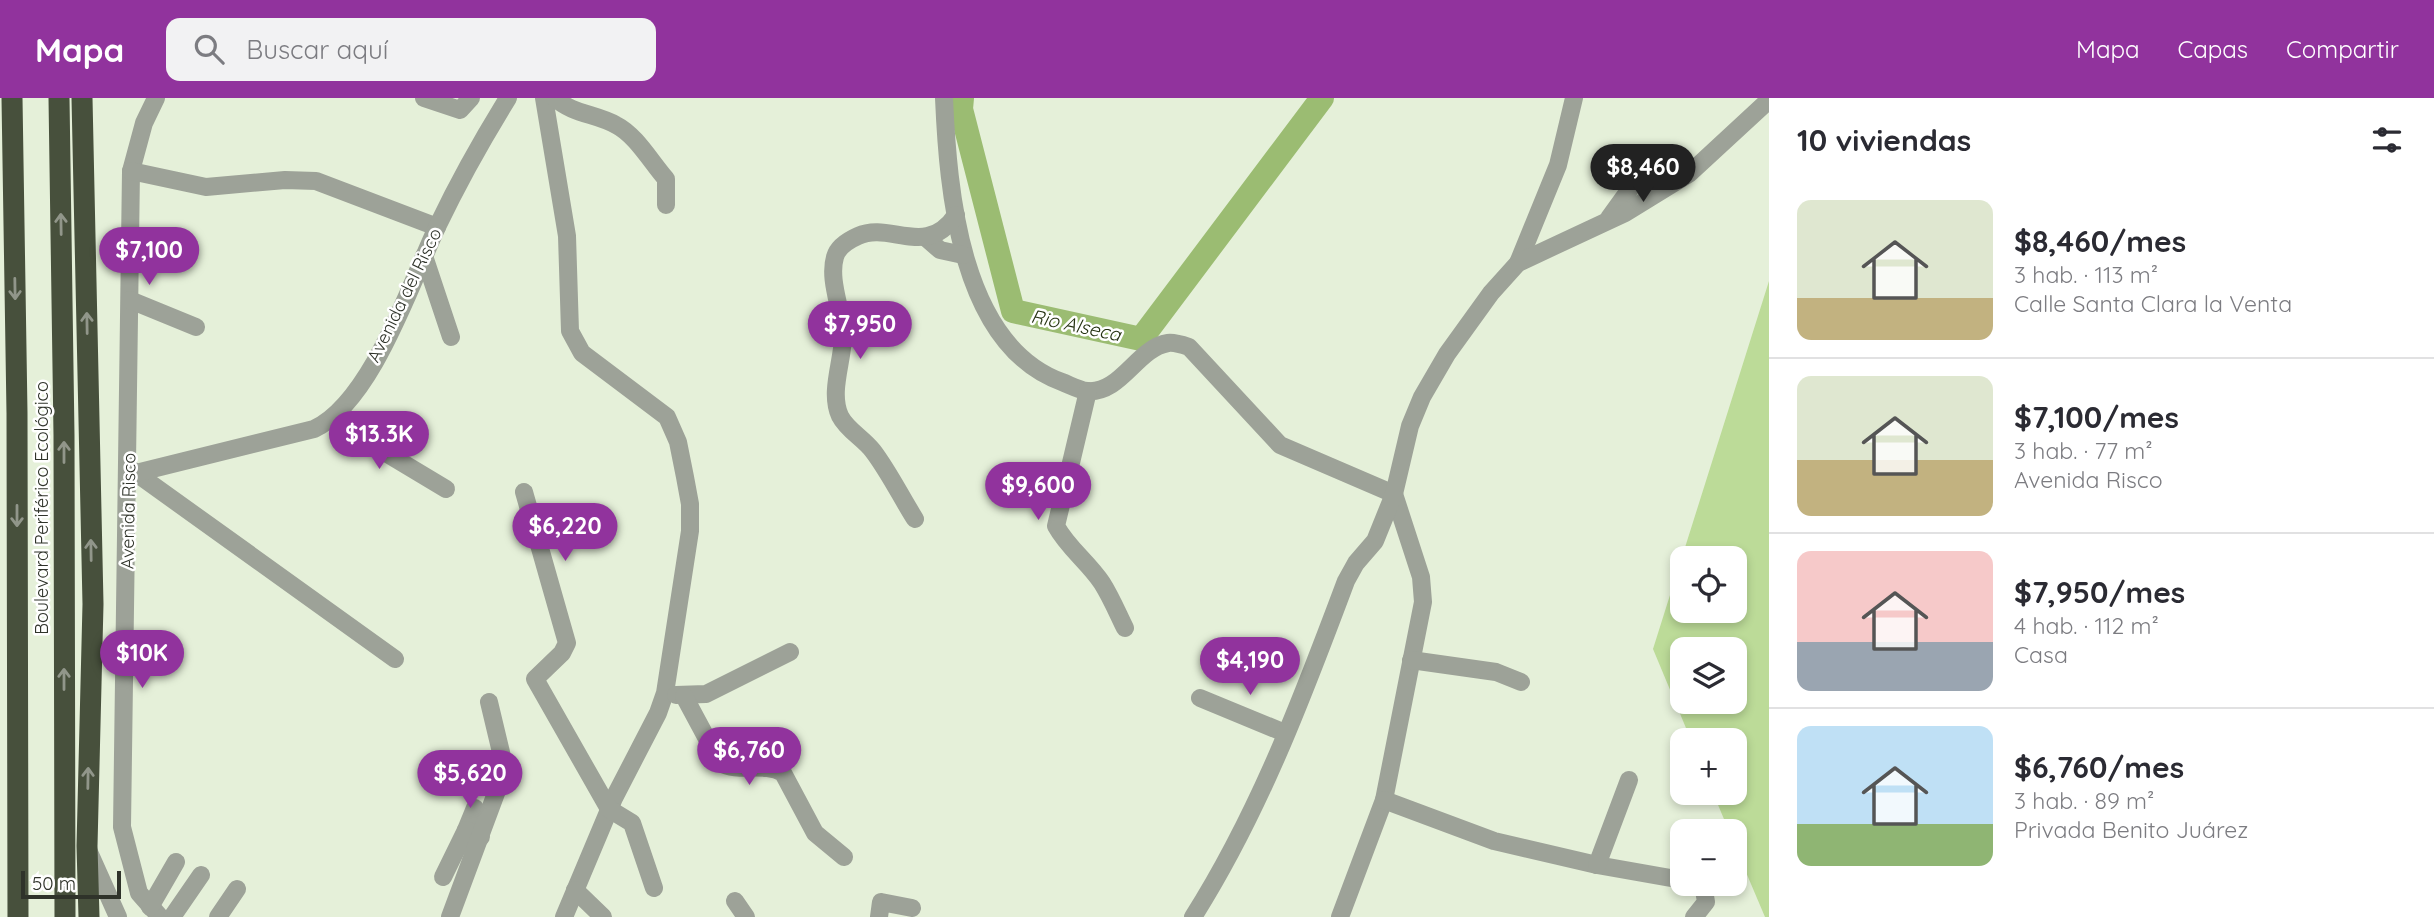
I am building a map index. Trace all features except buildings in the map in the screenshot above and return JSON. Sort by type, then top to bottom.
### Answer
[{"type":"highway","name":"Boulevard Periférico Ecológico","points":[[12,98],[18,917]]},
{"type":"highway","name":"Boulevard Periférico Ecológico","points":[[59,98],[64,435],[65,917]]},
{"type":"highway","points":[[82,98],[93,604],[88,914]]},
{"type":"street","name":"Avenida Risco","points":[[155,912],[139,893],[131,873],[122,827],[132,471],[131,171],[144,123],[156,98]]},
{"type":"street","points":[[424,98],[460,110],[471,98]]},
{"type":"street","name":"Avenida del Risco","points":[[132,471],[314,429],[340,413],[380,352],[460,180],[508,98]]},
{"type":"street","points":[[544,98],[567,236],[570,331],[582,353],[667,417],[678,442],[690,504],[690,531],[665,693],[609,809],[564,917]]},
{"type":"street","points":[[555,98],[569,108],[615,124],[626,131],[666,179],[666,205]]},
{"type":"street","points":[[944,98],[956,215],[963,255],[990,318],[1023,359],[1049,377],[1088,391],[1113,383],[1150,351],[1169,342],[1189,346],[1280,445],[1394,494],[1424,591],[1384,800],[1340,917]]},
{"type":"street","points":[[1193,917],[1216,882],[1260,797],[1346,581],[1356,563],[1376,541],[1394,494],[1410,426],[1435,373],[1467,325],[1518,262],[1558,165],[1574,98]]},
{"type":"street","points":[[1746,119],[1757,98]]},
{"type":"street","points":[[1518,262],[1650,200],[1690,173],[1769,100]]},
{"type":"street","points":[[1606,221],[1648,164]]},
{"type":"street","points":[[131,171],[206,187],[285,180],[316,181],[437,227]]},
{"type":"street","points":[[915,519],[873,451],[838,413],[836,401],[843,336],[834,269],[839,248],[861,234],[926,237],[943,230],[956,215]]},
{"type":"street","points":[[926,237],[940,250],[963,255]]},
{"type":"street","points":[[424,256],[451,337]]},
{"type":"street","points":[[130,300],[196,327]]},
{"type":"street","points":[[1088,391],[1056,526],[1064,541],[1081,556],[1102,584],[1125,628]]},
{"type":"street","points":[[340,413],[376,447],[446,489]]},
{"type":"street","points":[[132,471],[395,659]]},
{"type":"street","points":[[524,492],[567,643],[562,653],[535,679],[609,809],[632,823],[654,888]]},
{"type":"street","points":[[665,693],[684,696],[706,694],[790,652]]},
{"type":"street","points":[[1411,660],[1496,672],[1521,682]]},
{"type":"street","points":[[684,696],[720,763],[774,769],[783,773],[815,833],[844,857]]},
{"type":"street","points":[[1200,698],[1285,733]]},
{"type":"street","points":[[443,877],[473,834],[505,769],[489,702]]},
{"type":"street","points":[[1597,865],[1629,780]]},
{"type":"street","points":[[1384,800],[1494,841],[1597,865],[1670,878]]},
{"type":"street","points":[[450,917],[473,834],[475,807]]},
{"type":"street","points":[[87,846],[118,917]]},
{"type":"street","points":[[155,912],[176,862]]},
{"type":"street","points":[[172,917],[201,874]]},
{"type":"street","points":[[218,917],[237,889]]},
{"type":"street","points":[[575,890],[603,917]]},
{"type":"street","points":[[1694,917],[1706,902],[1705,896]]},
{"type":"street","points":[[735,901],[746,917]]},
{"type":"street","points":[[879,917],[881,902],[912,908]]},
{"type":"green space","points":[[1769,281],[1769,917],[1765,917],[1747,875],[1747,819],[1724,819],[1718,805],[1747,805],[1747,728],[1686,728],[1680,714],[1747,714],[1747,637],[1670,637],[1670,690],[1653,649],[1670,595],[1670,623],[1747,623],[1747,546],[1685,546]]},
{"type":"waterway","name":"Rio Alseca","points":[[962,98],[961,109],[1013,311],[1141,339],[1322,98]]}]
